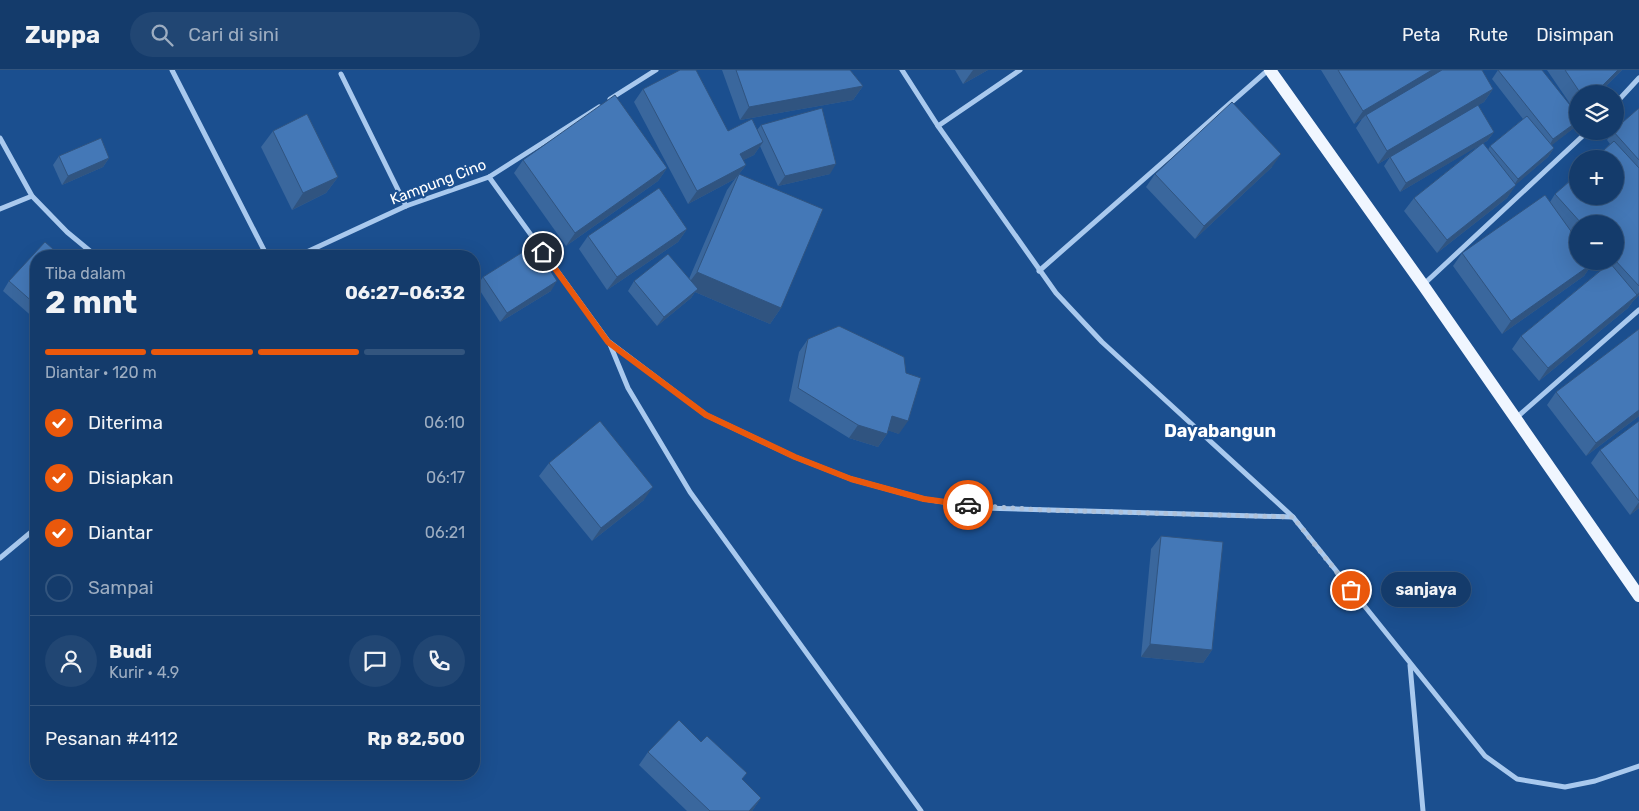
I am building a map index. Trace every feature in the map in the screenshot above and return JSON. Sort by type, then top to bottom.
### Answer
[{"type":"main road","points":[[1270,70],[1424,285],[1639,596]]},
{"type":"street","points":[[172,70],[264,250]]},
{"type":"street","name":"Kampung Cino","points":[[311,250],[406,206],[489,177],[656,70]]},
{"type":"street","points":[[902,70],[938,126],[1056,293],[1102,342],[1293,517],[1485,756],[1517,779],[1565,786],[1595,781],[1639,766]]},
{"type":"street","points":[[938,126],[1020,70]]},
{"type":"street","points":[[1039,271],[1270,70]]},
{"type":"street","points":[[341,74],[406,206]]},
{"type":"street","points":[[1624,94],[1639,78]]},
{"type":"street","points":[[0,138],[32,196],[67,232],[89,250]]},
{"type":"street","points":[[1424,285],[1578,140]]},
{"type":"street","points":[[489,177],[608,342],[628,388],[690,492],[921,811]]},
{"type":"street","points":[[0,209],[32,196]]},
{"type":"street","points":[[1515,418],[1639,310]]},
{"type":"street","points":[[608,342],[706,415],[795,457],[851,479],[924,499],[983,508],[1293,517]]},
{"type":"street","points":[[0,558],[30,533]]},
{"type":"street","points":[[1410,664],[1423,811]]},
{"type":"building","points":[[680,70],[696,70],[728,131],[752,119],[763,142],[740,154],[746,165],[697,191],[643,89]]},
{"type":"building","points":[[736,70],[850,70],[863,86],[749,107]]},
{"type":"building","points":[[1338,70],[1432,70],[1363,111]]},
{"type":"building","points":[[1442,70],[1482,70],[1493,89],[1387,151],[1366,115]]},
{"type":"building","points":[[1498,70],[1542,70],[1569,104],[1569,127],[1553,139]]},
{"type":"building","points":[[1565,70],[1618,70],[1603,85],[1575,85]]},
{"type":"building","points":[[615,95],[667,168],[575,233],[523,160]]},
{"type":"building","points":[[1232,102],[1281,154],[1204,226],[1155,174]]},
{"type":"building","points":[[1478,105],[1494,132],[1406,183],[1390,157]]},
{"type":"building","points":[[822,108],[836,164],[785,176],[761,125]]},
{"type":"building","points":[[1639,108],[1639,160],[1621,140],[1624,140],[1624,121]]},
{"type":"building","points":[[307,114],[338,177],[303,193],[273,131]]},
{"type":"building","points":[[1527,116],[1554,148],[1518,179],[1490,146]]},
{"type":"building","points":[[101,138],[109,158],[68,176],[59,156]]},
{"type":"building","points":[[1614,141],[1622,150],[1604,150]]},
{"type":"building","points":[[1483,143],[1516,185],[1447,240],[1414,198]]},
{"type":"building","points":[[1624,152],[1639,168],[1639,286],[1624,270],[1624,215],[1574,215],[1555,194],[1569,182],[1569,205],[1624,205]]},
{"type":"building","points":[[739,174],[823,209],[781,308],[697,272]]},
{"type":"building","points":[[659,188],[687,229],[617,277],[588,236]]},
{"type":"building","points":[[1545,195],[1569,228],[1569,270],[1583,270],[1511,321],[1462,253]]},
{"type":"building","points":[[45,242],[54,250],[38,250]]},
{"type":"building","points":[[534,245],[557,281],[507,313],[483,277]]},
{"type":"building","points":[[668,254],[698,289],[664,317],[634,281]]},
{"type":"building","points":[[30,258],[30,300],[9,281]]},
{"type":"building","points":[[1601,270],[1616,270],[1637,295],[1548,368],[1521,336]]},
{"type":"building","points":[[839,326],[904,357],[906,373],[921,378],[908,421],[892,416],[887,434],[858,425],[798,388],[808,339]]},
{"type":"building","points":[[1639,329],[1639,410],[1596,443],[1556,392]]},
{"type":"building","points":[[600,421],[653,487],[601,528],[549,463]]},
{"type":"building","points":[[1639,421],[1639,501],[1600,450]]},
{"type":"building","points":[[1161,536],[1223,542],[1212,650],[1150,644]]},
{"type":"building","points":[[679,720],[701,742],[707,736],[747,773],[742,779],[761,798],[749,811],[710,811],[648,752]]},
{"type":"way so far","points":[[968,505],[983,508],[1293,517],[1351,590]]},
{"type":"place","name":"sanjaya","points":[[1351,590]]},
{"type":"district","name":"Dayabangun","points":[[1220,431]]},
{"type":"route","points":[[543,252],[608,342],[706,415],[795,457],[851,479],[924,499],[968,505]]}]
